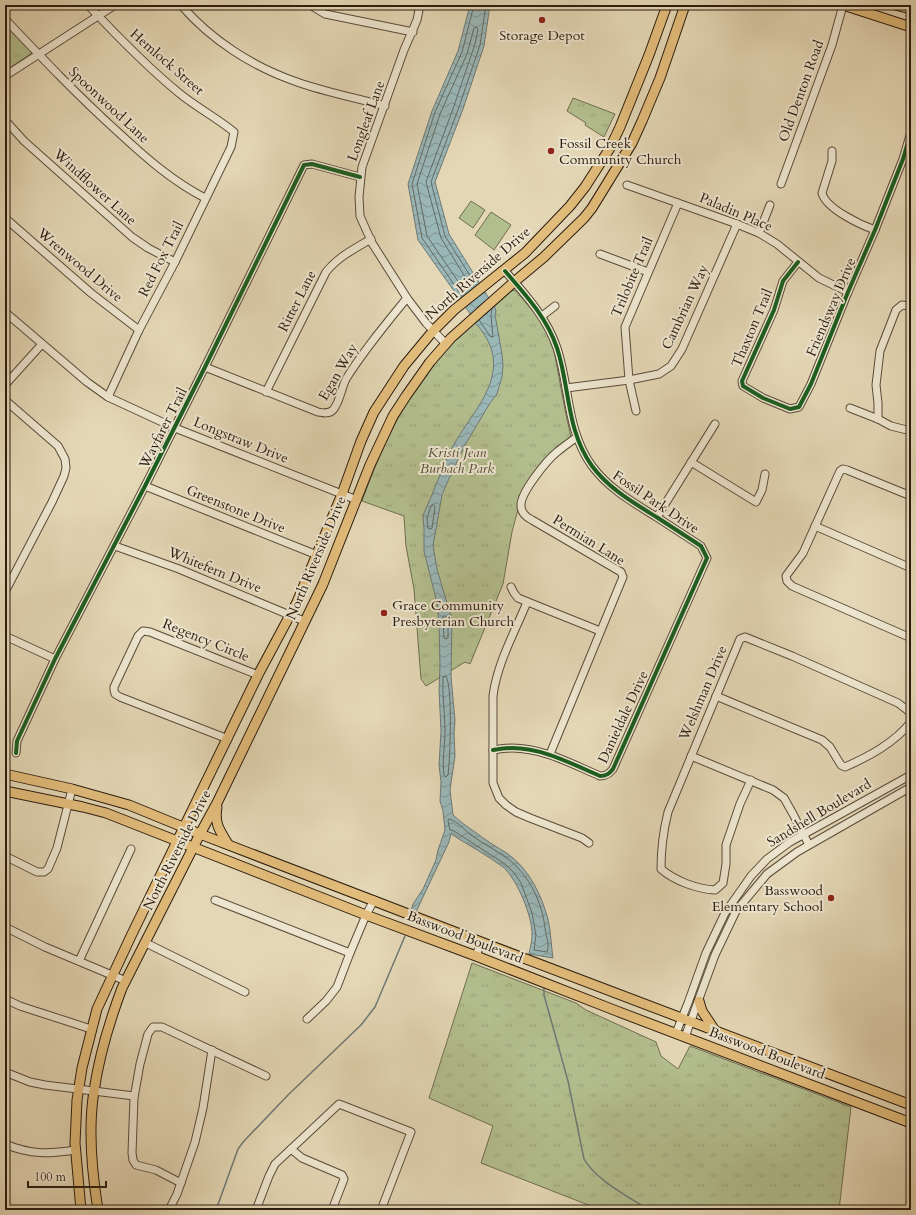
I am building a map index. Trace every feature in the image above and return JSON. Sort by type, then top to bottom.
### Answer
[{"type":"main road","name":"North Riverside Drive","points":[[81,1210],[75,1150],[79,1090],[82,1068],[97,1009],[112,975],[258,675],[297,602],[374,412],[404,366],[433,331],[454,310],[525,254],[570,206],[589,181],[610,148],[620,128],[650,53],[667,5]]},
{"type":"main road","name":"North Riverside Drive","points":[[96,1210],[91,1114],[94,1091],[112,1014],[126,981],[217,803],[323,584],[373,458],[393,416],[445,343],[494,298],[544,257],[584,218],[592,208],[632,144],[685,5]]},
{"type":"main road","points":[[843,5],[911,27]]},
{"type":"main road","points":[[895,5],[911,9]]},
{"type":"main road","points":[[650,53],[666,58]]},
{"type":"main road","name":"Basswood Boulevard","points":[[5,774],[72,789],[129,805],[184,828],[481,942],[911,1105]]},
{"type":"main road","name":"Basswood Boulevard","points":[[5,791],[106,814],[911,1123]]},
{"type":"main road","points":[[217,803],[215,814],[216,824],[228,844]]},
{"type":"main road","points":[[699,1001],[704,1015],[715,1030]]},
{"type":"main road","points":[[801,1081],[807,1065]]},
{"type":"street","name":"Hemlock Street","points":[[88,5],[130,49],[166,82],[192,103],[234,132]]},
{"type":"street","points":[[5,76],[115,5]]},
{"type":"street","points":[[181,5],[216,38],[266,70],[297,82],[385,106]]},
{"type":"street","points":[[310,5],[325,14],[413,32]]},
{"type":"street","name":"Longleaf Lane","points":[[420,5],[413,32],[404,50],[362,167],[359,197],[360,216],[393,278],[433,331],[445,343]]},
{"type":"street","name":"Old Denton Road","points":[[781,184],[830,50],[843,5]]},
{"type":"street","name":"Spoonwood Lane","points":[[5,19],[80,98],[152,163],[184,187],[206,198]]},
{"type":"street","name":"Windflower Lane","points":[[5,120],[24,141],[132,237],[148,248],[175,262]]},
{"type":"street","name":"Red Fox Trail","points":[[108,397],[139,330],[175,262],[231,147],[234,132]]},
{"type":"street","name":"Friendsway Drive","points":[[743,383],[743,386],[763,398],[790,409],[799,407],[814,378],[848,292],[876,230],[903,159],[911,132]]},
{"type":"street","points":[[832,151],[832,161],[822,193],[823,198],[838,211],[856,223],[876,230]]},
{"type":"street","name":"Wayfarer Trail","points":[[16,753],[17,741],[55,659],[175,428],[304,165],[312,164],[360,177]]},
{"type":"street","name":"Paladin Place","points":[[626,185],[737,224],[758,233],[777,244],[819,278],[848,292]]},
{"type":"street","name":"Trilobite Trail","points":[[636,411],[628,380],[625,327],[678,203]]},
{"type":"street","points":[[758,233],[770,205]]},
{"type":"street","name":"Wrenwood Drive","points":[[5,218],[92,293],[139,330]]},
{"type":"street","name":"Cambrian Way","points":[[566,388],[628,380],[660,374],[665,370],[676,359],[737,224]]},
{"type":"street","name":"Ritter Lane","points":[[266,392],[326,272],[334,262],[371,239]]},
{"type":"street","points":[[600,254],[648,272]]},
{"type":"street","name":"Thaxton Trail","points":[[743,383],[742,381],[774,310],[783,281],[798,262]]},
{"type":"street","name":"Fossil Park Drive","points":[[505,271],[542,316],[551,331],[558,349],[572,425],[586,457],[604,480],[633,503],[701,546],[707,558]]},
{"type":"street","name":"Egan Way","points":[[205,367],[318,412],[326,413],[332,411],[336,406],[345,381],[363,354],[407,298]]},
{"type":"street","points":[[878,419],[876,384],[880,351],[896,310],[902,305],[911,306]]},
{"type":"street","points":[[542,316],[555,306]]},
{"type":"street","name":"Longstraw Drive","points":[[5,312],[87,382],[108,397],[175,428],[357,500]]},
{"type":"street","points":[[5,385],[42,344]]},
{"type":"street","points":[[5,400],[58,446],[65,459],[66,468],[52,502],[5,592]]},
{"type":"street","points":[[850,408],[891,426],[911,431]]},
{"type":"street","points":[[657,517],[715,424]]},
{"type":"street","name":"Permian Lane","points":[[550,754],[623,578],[622,574],[532,520],[524,514],[521,506],[530,485],[543,466],[556,452],[577,438]]},
{"type":"street","points":[[691,462],[756,502],[762,490],[765,474]]},
{"type":"street","points":[[911,496],[843,469],[840,471],[803,553],[786,576],[787,581],[792,586],[911,638]]},
{"type":"street","name":"Greenstone Drive","points":[[145,486],[317,555]]},
{"type":"street","points":[[816,526],[911,568]]},
{"type":"street","name":"Whitefern Drive","points":[[115,546],[186,572],[304,621]]},
{"type":"street","name":"Danieldale Drive","points":[[493,750],[511,748],[550,754],[600,776],[608,774],[612,769],[707,558]]},
{"type":"street","points":[[511,587],[515,596],[527,602],[600,631]]},
{"type":"street","points":[[527,602],[496,677],[493,696],[493,783],[499,798],[506,805],[530,818],[582,838],[589,844]]},
{"type":"street","name":"Regency Circle","points":[[228,739],[117,696],[114,687],[143,631],[150,632],[258,675]]},
{"type":"street","points":[[5,636],[55,659]]},
{"type":"street","name":"Welshman Drive","points":[[751,780],[740,804],[726,845],[726,864],[723,883],[715,890],[708,890],[669,876],[661,869],[663,832],[666,819],[740,639],[745,637],[831,673],[898,704],[911,712]]},
{"type":"street","points":[[716,696],[822,740],[830,747],[841,765],[845,767],[865,758],[888,744],[903,732],[911,722]]},
{"type":"street","points":[[691,756],[751,780],[773,790],[784,798],[794,814],[809,845]]},
{"type":"street","name":"Sandshell Boulevard","points":[[676,1033],[706,952],[725,913],[751,876],[767,859],[790,842],[911,776]]},
{"type":"street","name":"Sandshell Boulevard","points":[[685,1037],[715,955],[736,911],[767,874],[797,852],[911,787]]},
{"type":"street","points":[[5,856],[37,872],[44,872],[48,869],[57,848],[72,789]]},
{"type":"street","points":[[79,961],[131,849]]},
{"type":"street","points":[[215,900],[350,953]]},
{"type":"street","points":[[307,1019],[326,1001],[337,987],[366,915],[374,900]]},
{"type":"street","points":[[5,927],[45,947],[126,981]]},
{"type":"street","points":[[476,956],[481,942]]},
{"type":"street","points":[[146,943],[245,992]]},
{"type":"street","points":[[5,999],[20,1006],[91,1029]]},
{"type":"street","points":[[181,1183],[156,1170],[136,1165],[133,1160],[134,1096],[148,1034],[153,1027],[162,1027],[266,1076]]},
{"type":"street","points":[[169,1210],[181,1183],[195,1142],[203,1108],[212,1050]]},
{"type":"street","points":[[5,1072],[30,1082],[79,1090],[134,1096]]},
{"type":"street","points":[[256,1210],[272,1170],[280,1159],[338,1104],[411,1132],[381,1210]]},
{"type":"street","points":[[5,1144],[38,1153],[50,1154],[75,1150]]},
{"type":"street","points":[[291,1148],[302,1158],[342,1174],[344,1179],[332,1210]]},
{"type":"green space","points":[[5,24],[32,53],[5,71]]},
{"type":"green space","points":[[573,98],[615,114],[604,137],[567,111]]},
{"type":"green space","points":[[471,201],[485,210],[473,228],[459,218]]},
{"type":"green space","points":[[491,212],[511,225],[494,250],[475,235]]},
{"type":"green space","name":"Kristi Jean Burbach Park","points":[[511,290],[516,291],[537,316],[547,332],[554,350],[571,437],[553,451],[540,464],[531,476],[522,494],[512,532],[503,584],[470,664],[465,662],[426,686],[421,679],[414,589],[406,546],[404,516],[362,501],[388,437],[410,397],[437,360],[452,343]]},
{"type":"green space","points":[[472,963],[576,1003],[586,1010],[656,1042],[661,1056],[678,1069],[690,1046],[851,1107],[839,1210],[601,1210],[481,1163],[493,1126],[429,1098]]},
{"type":"water","points":[[470,5],[490,5],[484,46],[463,109],[435,182],[449,234],[490,300],[492,299],[496,311],[495,315],[503,366],[502,377],[497,394],[465,445],[442,495],[433,546],[437,569],[452,620],[451,676],[455,721],[455,756],[450,790],[453,815],[515,860],[528,875],[538,891],[548,919],[553,958],[529,954],[532,928],[527,909],[514,880],[503,867],[451,834],[449,842],[416,912],[411,911],[413,904],[423,889],[436,860],[445,830],[443,811],[440,801],[441,782],[439,765],[441,731],[439,690],[439,623],[437,603],[424,551],[423,518],[452,448],[484,397],[490,384],[493,370],[493,356],[483,332],[471,319],[473,318],[418,240],[408,184],[432,111],[458,51]]},
{"type":"waterway","points":[[216,1210],[238,1149],[288,1095],[361,1025],[375,1007],[405,936]]},
{"type":"waterway","points":[[544,988],[544,995],[568,1081],[584,1159],[596,1174],[623,1194],[649,1210]]},
{"type":"cycle path","points":[[798,262],[783,281],[774,310],[742,381],[743,386],[763,398],[790,409],[799,407],[811,384],[875,230],[903,159],[911,132]]},
{"type":"cycle path","points":[[16,753],[17,741],[55,659],[205,367],[304,165],[312,164],[360,177]]},
{"type":"cycle path","points":[[493,750],[512,748],[535,751],[568,762],[600,776],[606,775],[610,772],[613,769],[707,558],[701,546],[622,495],[606,482],[592,466],[577,438],[561,363],[553,337],[535,307],[505,271]]},
{"type":"place","name":"Storage Depot","points":[[542,20]]},
{"type":"place","name":"Fossil Creek Community Church","points":[[551,151]]},
{"type":"place","name":"Grace Community Presbyterian Church","points":[[384,613]]},
{"type":"place","name":"Basswood Elementary School","points":[[831,898]]}]
